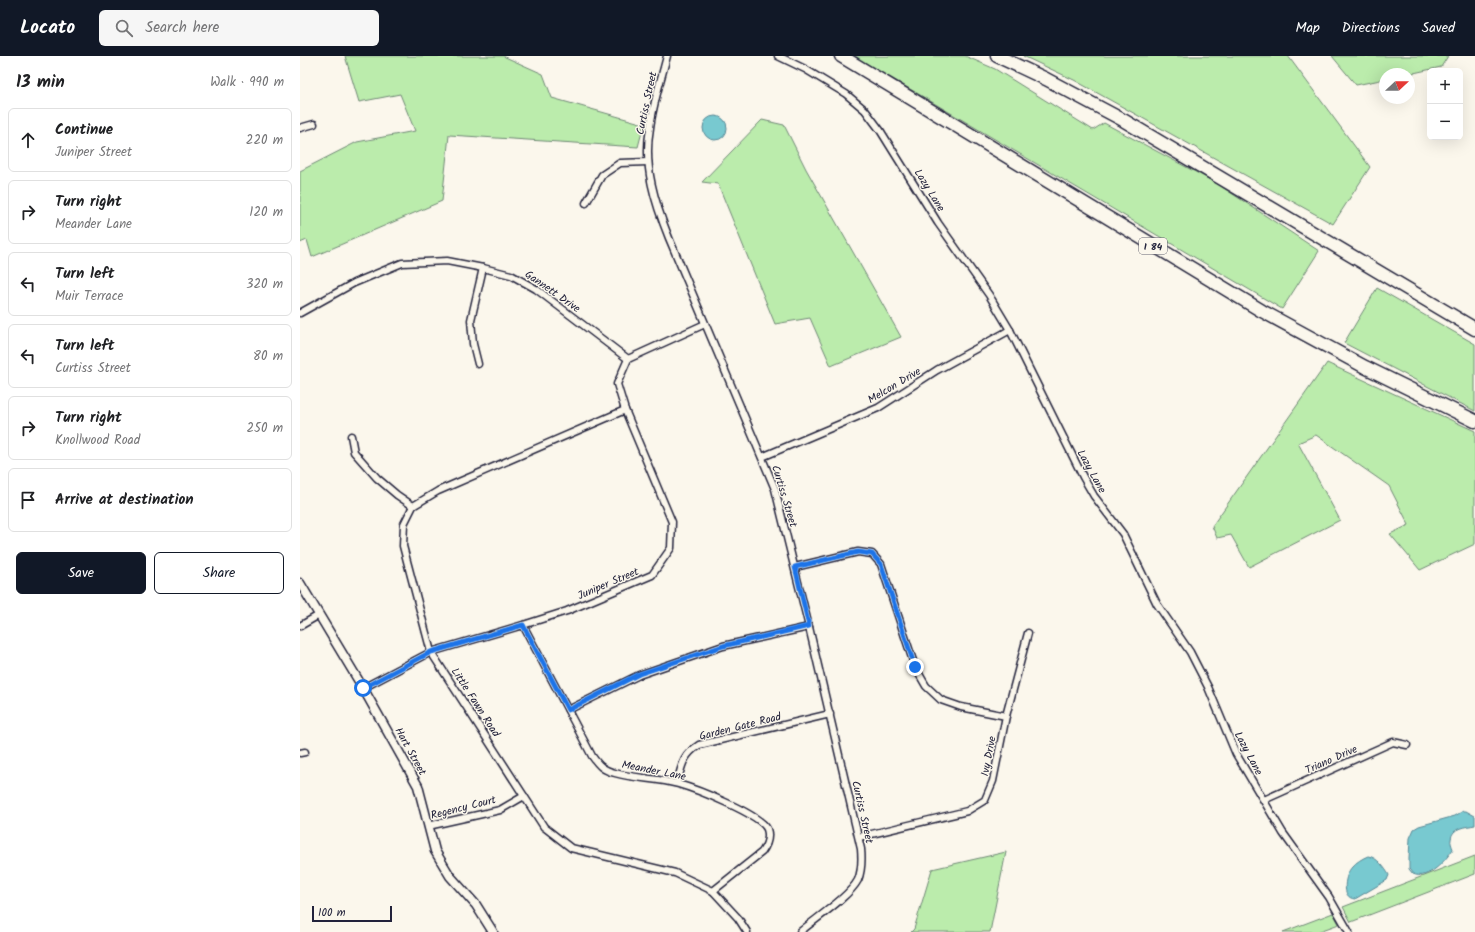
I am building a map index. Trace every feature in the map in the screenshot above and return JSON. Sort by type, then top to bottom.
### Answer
[{"type":"highway","name":"I 84","points":[[840,56],[1262,311],[1365,367],[1475,421]]},
{"type":"highway","points":[[997,56],[1046,79],[1123,120],[1475,329]]},
{"type":"street","name":"Curtiss Street","points":[[667,56],[650,123],[648,143],[650,181],[659,212],[775,489],[795,567],[861,849],[862,865],[858,880],[854,886],[829,909],[800,932]]},
{"type":"street","name":"Lazy Lane","points":[[778,56],[805,69],[846,94],[865,110],[880,130],[938,223],[989,295],[1010,330],[1083,477],[1094,496],[1123,534],[1157,604],[1190,652],[1208,687],[1236,754],[1283,833],[1329,897],[1349,932]]},
{"type":"street","points":[[300,128],[314,124]]},
{"type":"street","points":[[586,203],[602,174],[620,163],[648,162]]},
{"type":"street","name":"Gannett Drive","points":[[300,313],[354,283],[402,263],[447,261],[511,275],[536,289],[628,359]]},
{"type":"street","points":[[478,364],[473,344],[471,320],[483,268]]},
{"type":"street","points":[[628,359],[705,324]]},
{"type":"street","name":"Melcon Drive","points":[[762,457],[878,408],[937,370],[1010,330]]},
{"type":"street","name":"Juniper Street","points":[[363,688],[431,652],[567,611],[652,575],[671,548],[672,522],[625,410],[617,384],[628,359]]},
{"type":"street","points":[[351,436],[354,452],[377,478],[413,506],[438,491],[625,410]]},
{"type":"street","name":"Little Fawn Road","points":[[413,506],[404,524],[404,546],[431,652],[544,827],[571,848],[675,873],[712,892],[738,918],[747,932]]},
{"type":"street","points":[[795,567],[858,552],[872,554],[881,564],[915,667],[926,686],[941,700],[961,707],[1006,716]]},
{"type":"street","name":"Hart Street","points":[[300,583],[363,688],[418,786],[435,851],[450,876],[476,905],[493,932]]},
{"type":"street","points":[[300,626],[319,615]]},
{"type":"street","name":"Meander Lane","points":[[523,625],[599,767],[615,773],[677,784],[722,800],[761,823],[766,829],[769,839],[762,852],[712,892]]},
{"type":"street","points":[[568,710],[639,674],[723,646],[809,626]]},
{"type":"street","name":"Ivy Drive","points":[[859,837],[967,811],[985,800],[994,781],[1006,716],[1028,633]]},
{"type":"street","name":"Garden Gate Road","points":[[677,784],[683,760],[690,751],[699,745],[830,714]]},
{"type":"street","name":"Triano Drive","points":[[1264,800],[1392,742],[1407,745]]},
{"type":"street","name":"Regency Court","points":[[428,826],[500,810],[524,796]]},
{"type":"green space","points":[[345,56],[503,56],[543,74],[552,98],[644,124],[638,147],[449,135],[442,201],[312,257],[307,240],[300,243],[300,171],[357,142],[415,131],[400,94],[359,102]]},
{"type":"green space","points":[[849,56],[965,56],[995,69],[1093,130],[1104,123],[1216,183],[1319,251],[1282,309],[893,79]]},
{"type":"green space","points":[[1023,56],[1288,56],[1370,167],[1333,224],[1074,80]]},
{"type":"green space","points":[[1332,56],[1448,56],[1441,67],[1427,68],[1427,70],[1415,73],[1415,68],[1379,68],[1379,80],[1356,85]]},
{"type":"green space","points":[[762,120],[784,125],[806,169],[901,337],[831,366],[810,318],[775,324],[718,184],[702,182]]},
{"type":"green space","points":[[1377,288],[1475,344],[1475,411],[1344,343]]},
{"type":"green space","points":[[1327,363],[1475,431],[1475,544],[1420,570],[1390,534],[1409,525],[1389,486],[1316,435],[1298,443],[1340,520],[1249,567],[1231,535],[1217,538],[1212,526]]},
{"type":"green space","points":[[1006,852],[990,932],[911,932],[914,929],[932,869]]},
{"type":"green space","points":[[1475,856],[1475,874],[1351,922],[1343,907]]},
{"type":"green space","points":[[1333,913],[1339,924],[1317,932],[1283,932]]},
{"type":"water","points":[[715,116],[720,117],[726,123],[726,133],[720,139],[715,140],[710,139],[704,133],[703,128],[704,123],[710,117]]},
{"type":"water","points":[[1463,811],[1475,816],[1475,825],[1460,828],[1454,832],[1451,840],[1453,849],[1446,859],[1436,868],[1425,875],[1413,874],[1409,869],[1409,858],[1410,838],[1414,829],[1419,826],[1455,816]]},
{"type":"water","points":[[1368,856],[1375,858],[1383,866],[1389,875],[1387,880],[1355,899],[1350,898],[1347,895],[1345,885],[1347,875],[1355,863]]},
{"type":"route","points":[[363,688],[431,652],[523,625],[568,710],[639,674],[723,646],[809,626],[795,567],[858,552],[872,554],[881,564],[915,667]]}]
